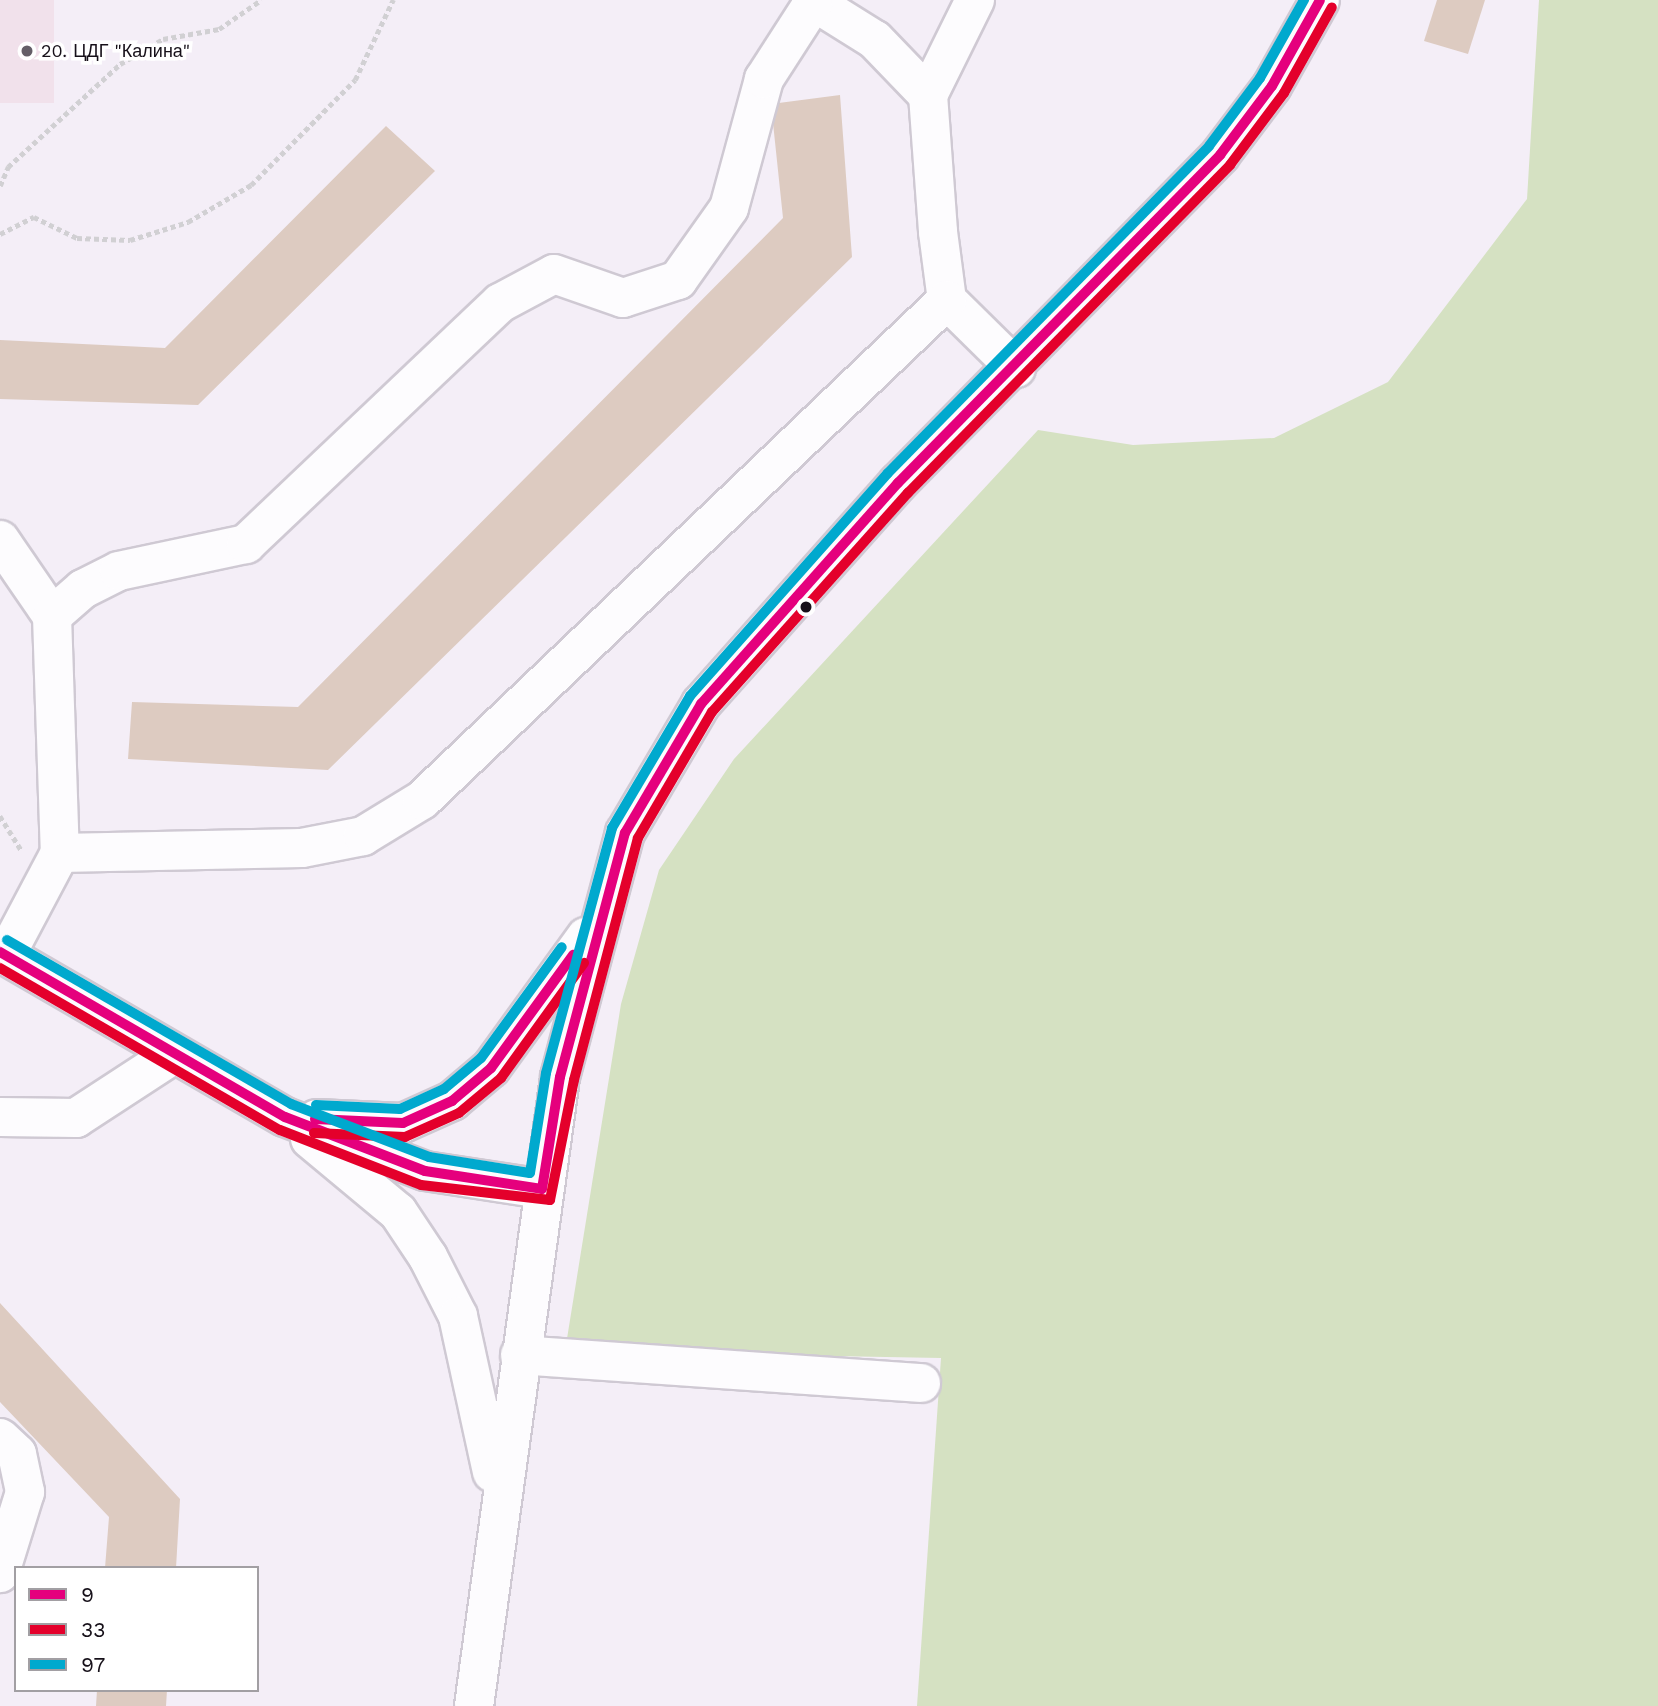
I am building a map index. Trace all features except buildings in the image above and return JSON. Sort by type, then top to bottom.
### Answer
[{"type":"street","points":[[975,0],[928,95],[947,300],[1016,368]]},
{"type":"street","points":[[474,1706],[498,1503],[560,1077],[598,921],[625,833],[701,704],[898,483],[1016,368],[1220,155],[1272,86],[1320,0]]},
{"type":"street","points":[[52,616],[83,589],[119,571],[246,544],[500,303],[554,274],[623,298],[678,280],[729,208],[764,79],[812,1],[874,40],[928,95]]},
{"type":"street","points":[[60,853],[302,848],[363,836],[422,800],[947,300]]},
{"type":"street","points":[[0,540],[52,616],[60,853],[3,953],[171,1056],[285,1117],[425,1171],[542,1189]]},
{"type":"street","points":[[285,1117],[403,1123],[452,1101],[491,1068],[598,921]]},
{"type":"street","points":[[0,1117],[76,1118],[171,1056]]},
{"type":"street","points":[[285,1117],[398,1212],[428,1257],[458,1316],[498,1503]]},
{"type":"street","points":[[520,1354],[921,1383]]},
{"type":"street","points":[[0,1438],[17,1454],[25,1492],[0,1573]]},
{"type":"path","points":[[0,186],[8,167],[120,64],[163,39],[219,29],[261,0]]},
{"type":"path","points":[[0,234],[34,217],[77,238],[130,240],[188,222],[251,185],[355,80],[393,0]]},
{"type":"shaded area","name":"20. ЦДГ \"Калина\"","points":[[0,0],[54,0],[54,103],[0,103]]},
{"type":"green space","points":[[1539,0],[1658,0],[1658,1706],[917,1706],[941,1358],[565,1351],[621,1004],[659,870],[734,759],[1038,430],[1133,445],[1274,438],[1388,382],[1527,199]]},
{"type":"transit line","name":"97","points":[[7,940],[291,1104],[429,1157],[530,1173],[546,1073],[612,828],[690,696],[888,473],[1209,146],[1260,78],[1304,0]]},
{"type":"transit line","name":"9","points":[[0,952],[285,1117],[425,1171],[542,1189],[560,1077],[625,833],[701,704],[898,483],[1220,155],[1272,86],[1320,0]]},
{"type":"transit line","name":"33","points":[[0,968],[280,1130],[421,1185],[550,1200],[574,1080],[638,838],[712,712],[908,493],[1230,165],[1284,93],[1332,7]]},
{"type":"transit line","name":"97","points":[[316,1105],[400,1109],[444,1089],[481,1058],[562,947]]},
{"type":"transit line","name":"9","points":[[315,1119],[403,1123],[452,1101],[491,1068],[573,955]]},
{"type":"transit line","name":"33","points":[[314,1133],[405,1137],[459,1113],[501,1078],[584,963]]},
{"type":"place","name":"20. ЦДГ \"Калина\"","points":[[27,51]]}]
